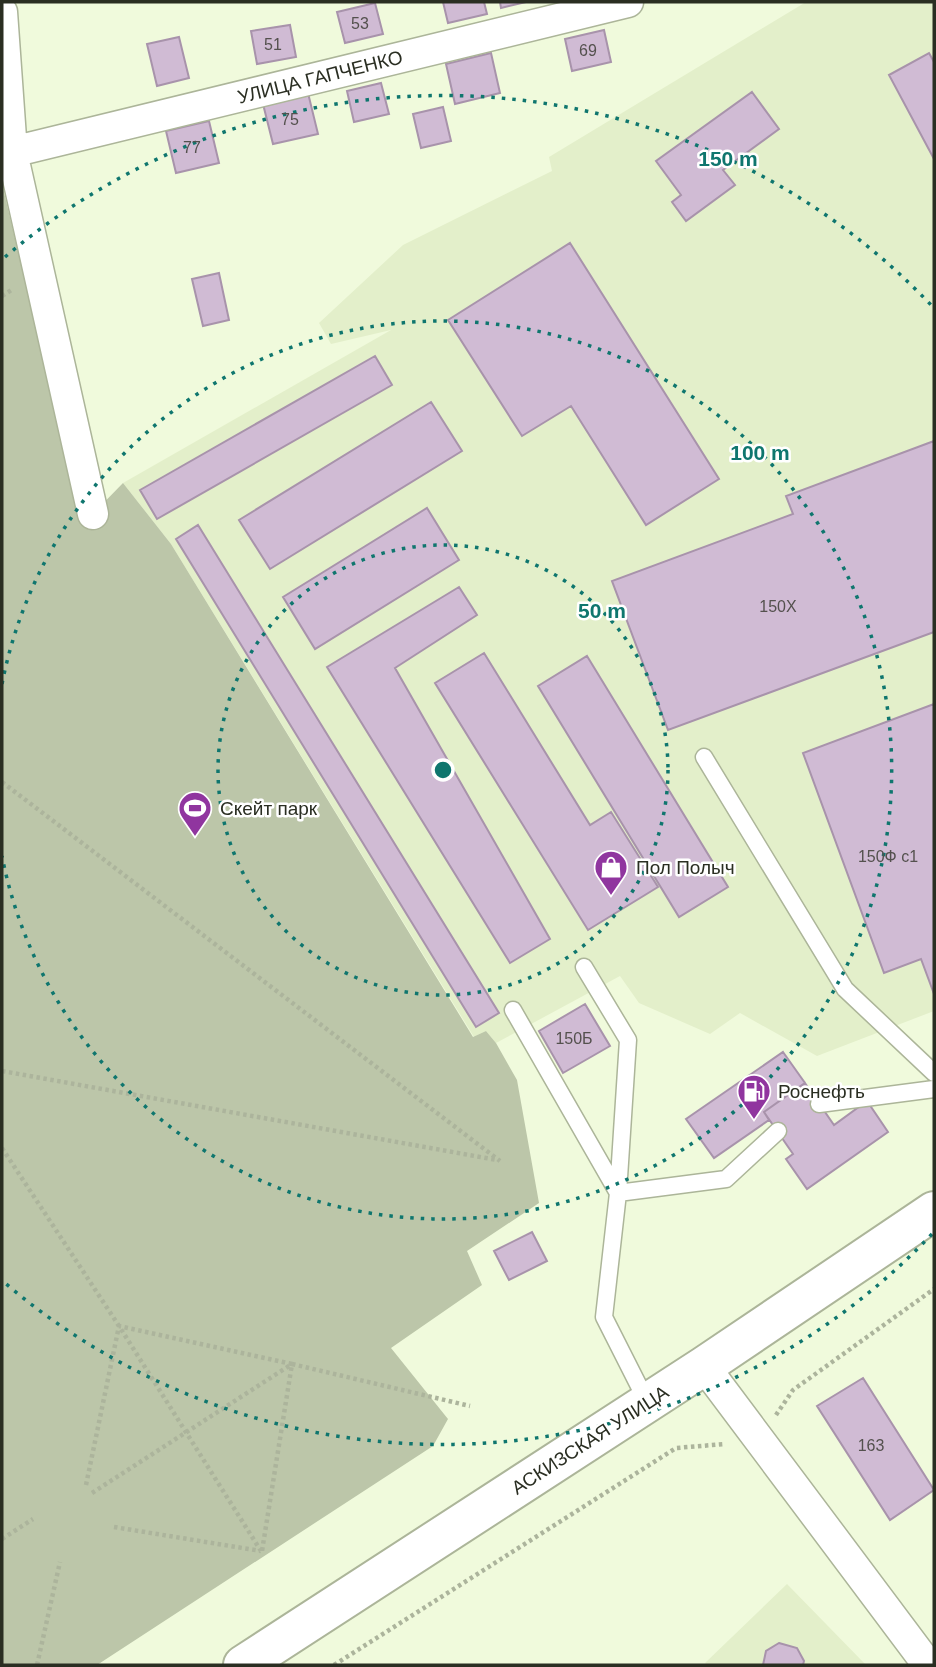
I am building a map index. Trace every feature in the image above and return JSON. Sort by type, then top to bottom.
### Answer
[{"type":"main road","name":"АСКИЗСКАЯ УЛИЦА","points":[[243,1665],[648,1403],[934,1211]]},
{"type":"street","name":"УЛИЦА ГАПЧЕНКО","points":[[12,152],[628,2]]},
{"type":"street","points":[[2,12],[12,152],[93,514]]},
{"type":"street","points":[[704,1366],[928,1665]]},
{"type":"lane","points":[[704,757],[845,989],[934,1073]]},
{"type":"lane","points":[[584,967],[628,1040],[618,1193],[604,1317],[648,1403]]},
{"type":"lane","points":[[513,1010],[618,1193]]},
{"type":"lane","points":[[819,1104],[934,1089]]},
{"type":"lane","points":[[618,1193],[726,1179],[778,1131]]},
{"type":"path","points":[[2,782],[500,1161],[2,1071]]},
{"type":"path","points":[[2,1148],[262,1551]]},
{"type":"path","points":[[775,1416],[793,1390],[934,1289]]},
{"type":"path","points":[[119,1326],[470,1406]]},
{"type":"path","points":[[86,1485],[119,1326]]},
{"type":"path","points":[[92,1493],[292,1364]]},
{"type":"path","points":[[262,1551],[292,1364]]},
{"type":"path","points":[[334,1665],[676,1448],[738,1443]]},
{"type":"path","points":[[2,1539],[33,1519]]},
{"type":"path","points":[[114,1527],[262,1551]]},
{"type":"path","points":[[37,1665],[60,1562]]},
{"type":"shaded area","points":[[806,2],[934,2],[934,1011],[817,1056],[740,1013],[710,1034],[639,1003],[620,976],[496,1043],[486,1031],[474,1037],[171,544],[123,483],[391,330],[331,344],[319,323],[403,245],[552,171],[549,157]]},
{"type":"shaded area","points":[[2,184],[83,524],[123,483],[171,544],[473,1037],[486,1031],[517,1080],[539,1203],[467,1251],[482,1285],[391,1348],[448,1419],[433,1446],[97,1665],[2,1665]]},
{"type":"shaded area","points":[[787,1584],[866,1665],[705,1663]]},
{"type":"building","points":[[443,2],[484,2],[487,14],[448,23]]},
{"type":"building","points":[[500,2],[526,2],[501,8]]},
{"type":"building","points":[[375,3],[383,34],[345,43],[337,12]]},
{"type":"building","points":[[290,25],[296,57],[257,64],[251,31]]},
{"type":"building","points":[[604,30],[611,62],[572,71],[565,39]]},
{"type":"building","points":[[179,37],[189,78],[157,86],[147,44]]},
{"type":"building","points":[[491,53],[500,93],[455,104],[446,64]]},
{"type":"building","points":[[929,53],[934,62],[934,159],[889,75]]},
{"type":"building","points":[[381,83],[389,114],[354,122],[347,91]]},
{"type":"building","points":[[752,92],[779,129],[723,170],[735,185],[686,221],[672,202],[681,195],[656,161]]},
{"type":"building","points":[[308,93],[318,134],[273,144],[263,104]]},
{"type":"building","points":[[443,107],[451,141],[421,148],[413,114]]},
{"type":"building","points":[[209,121],[219,163],[176,173],[166,131]]},
{"type":"building","points":[[570,243],[719,479],[646,525],[571,406],[522,436],[448,320]]},
{"type":"building","points":[[219,273],[229,320],[203,326],[192,279]]},
{"type":"building","points":[[375,356],[392,385],[157,519],[140,490]]},
{"type":"building","points":[[431,402],[462,451],[270,569],[239,520]]},
{"type":"building","points":[[934,441],[934,632],[668,730],[612,581],[793,514],[786,496]]},
{"type":"building","points":[[427,508],[459,560],[315,649],[283,597]]},
{"type":"building","points":[[198,525],[499,1013],[476,1027],[176,539]]},
{"type":"building","points":[[459,587],[477,615],[395,668],[550,939],[510,963],[327,667]]},
{"type":"building","points":[[484,653],[590,825],[611,812],[658,887],[588,930],[435,683]]},
{"type":"building","points":[[587,656],[728,887],[679,917],[538,686]]},
{"type":"building","points":[[934,704],[934,994],[921,959],[884,973],[803,753]]},
{"type":"building","points":[[585,1004],[610,1046],[563,1073],[539,1031]]},
{"type":"building","points":[[783,1052],[805,1083],[764,1112],[769,1120],[714,1158],[686,1119]]},
{"type":"building","points":[[805,1083],[834,1125],[867,1101],[888,1132],[807,1189],[786,1159],[793,1154],[764,1112]]},
{"type":"building","points":[[532,1232],[547,1261],[509,1280],[494,1251]]},
{"type":"building","points":[[863,1378],[934,1490],[890,1520],[817,1406]]},
{"type":"building","points":[[779,1643],[797,1648],[804,1661],[803,1665],[763,1665],[766,1651]]},
{"type":"place","name":"Скейт парк","points":[[195,838]]},
{"type":"place","name":"Пол Полыч","points":[[611,897]]},
{"type":"place","name":"Роснефть","points":[[754,1121]]}]
